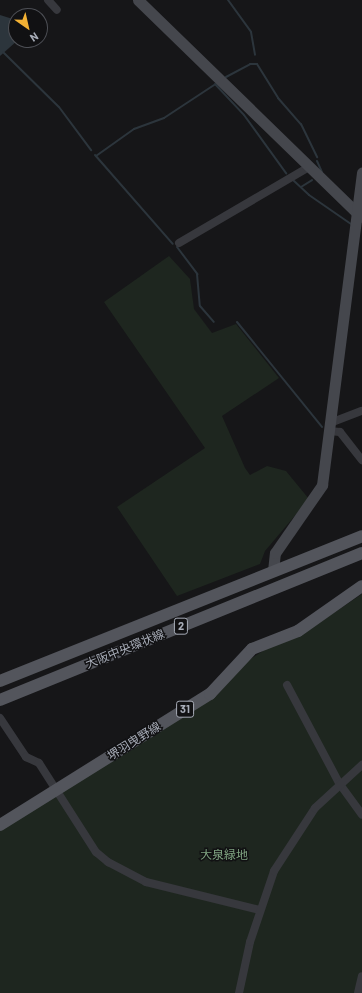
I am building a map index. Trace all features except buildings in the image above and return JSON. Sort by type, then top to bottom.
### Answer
[{"type":"main road","name":"大阪中央環状線","points":[[0,681],[362,536]]},
{"type":"main road","name":"大阪中央環状線","points":[[0,700],[362,553]]},
{"type":"main road","name":"堺羽曳野線","points":[[0,825],[57,788],[210,694],[252,649],[298,631],[362,586]]},
{"type":"street","points":[[48,0],[57,10]]},
{"type":"street","points":[[138,0],[360,216]]},
{"type":"street","points":[[179,242],[309,167]]},
{"type":"street","points":[[273,571],[275,553],[322,485],[360,216],[362,173]]},
{"type":"street","points":[[330,427],[362,411]]},
{"type":"street","points":[[330,427],[340,432],[362,460]]},
{"type":"street","points":[[287,684],[339,783],[362,815]]},
{"type":"street","points":[[0,718],[26,757],[39,763],[57,788],[96,852],[119,870],[146,882],[260,910]]},
{"type":"street","points":[[239,993],[260,910],[274,871],[289,842],[339,783],[362,766]]},
{"type":"street","points":[[358,993],[362,976]]},
{"type":"green space","points":[[169,256],[190,279],[194,309],[212,333],[236,324],[279,378],[222,416],[245,468],[250,475],[267,466],[286,471],[309,499],[265,551],[260,564],[177,596],[117,507],[205,448],[104,302]]},
{"type":"green space","name":"大泉緑地","points":[[362,594],[362,993],[0,993],[0,829],[218,694],[246,662],[266,649],[304,633]]},
{"type":"shaded area","points":[[0,15],[8,18],[9,48],[0,56]]},
{"type":"waterway","points":[[228,0],[251,32],[255,55]]},
{"type":"waterway","points":[[3,52],[59,107],[91,150]]},
{"type":"waterway","points":[[226,77],[250,64],[257,64],[278,98],[301,124],[317,157]]},
{"type":"waterway","points":[[215,84],[244,115],[286,173]]},
{"type":"waterway","points":[[96,156],[134,129],[164,118],[214,85]]},
{"type":"waterway","points":[[95,155],[173,244]]},
{"type":"waterway","points":[[317,161],[322,172]]},
{"type":"waterway","points":[[293,180],[309,195],[351,224]]},
{"type":"waterway","points":[[301,187],[312,180]]},
{"type":"waterway","points":[[177,247],[197,274],[200,306],[214,322]]},
{"type":"waterway","points":[[237,322],[322,427]]}]
